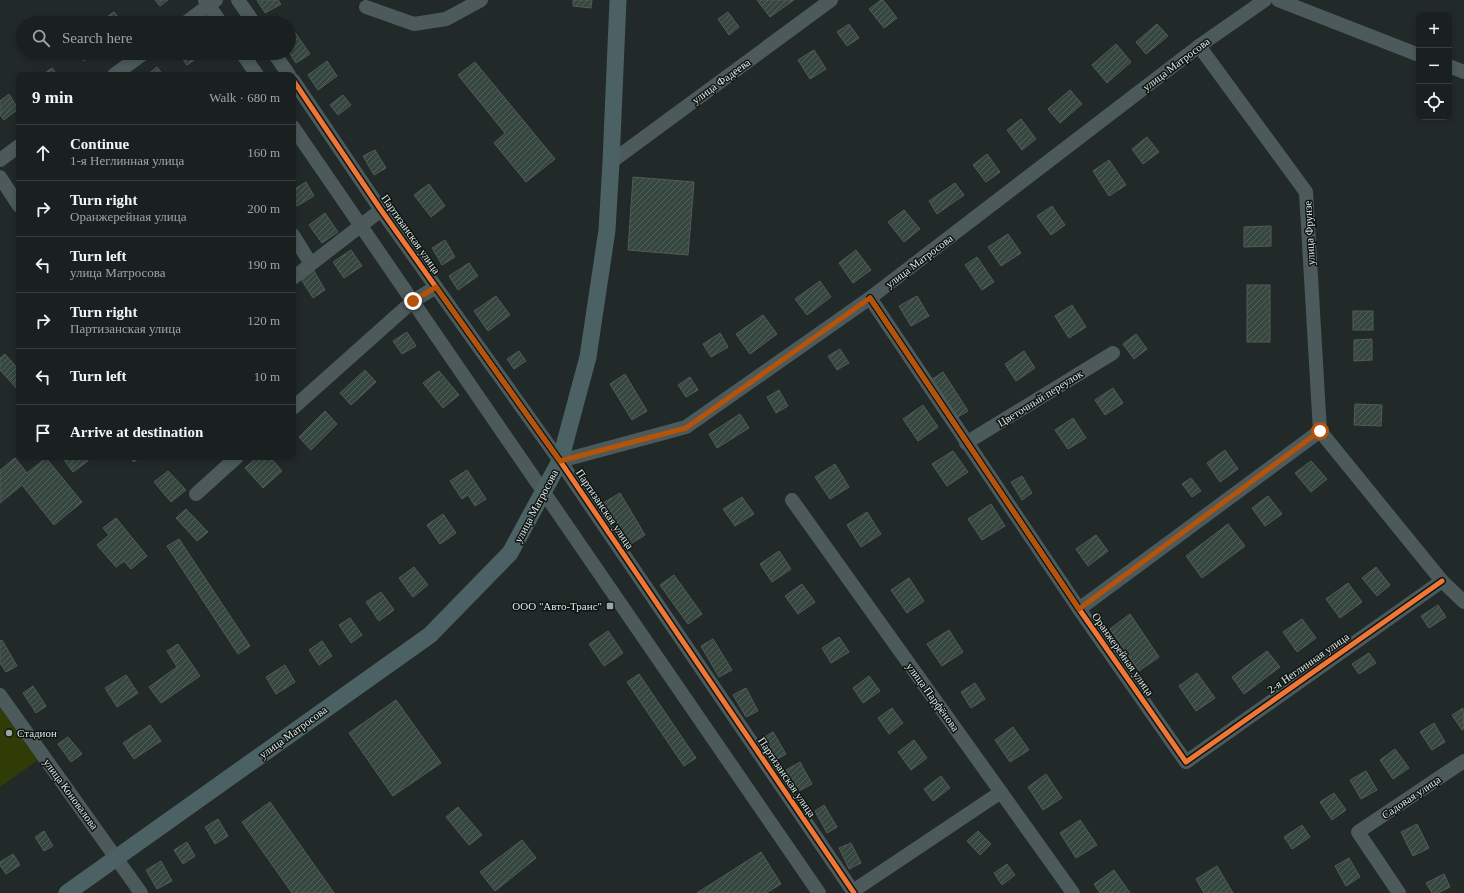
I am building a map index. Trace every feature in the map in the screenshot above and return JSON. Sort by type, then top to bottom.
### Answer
[{"type":"main road","points":[[560,461],[588,357],[607,230],[618,0]]},
{"type":"main road","name":"улица Матросова","points":[[67,893],[117,859],[430,635],[510,553],[560,461]]},
{"type":"street","points":[[238,0],[249,16]]},
{"type":"street","points":[[366,7],[414,24],[446,19],[481,0]]},
{"type":"street","name":"улица Фадеева","points":[[611,162],[831,0]]},
{"type":"street","name":"улица Матросова","points":[[560,461],[686,428],[870,298],[1199,46],[1265,0]]},
{"type":"street","points":[[1278,0],[1416,54]]},
{"type":"street","points":[[193,16],[210,2],[217,16]]},
{"type":"street","name":"улица Фрунзе","points":[[1199,46],[1306,192],[1320,431]]},
{"type":"street","points":[[118,72],[134,60]]},
{"type":"street","points":[[247,60],[255,72]]},
{"type":"street","points":[[279,60],[288,72]]},
{"type":"street","points":[[1452,67],[1464,72]]},
{"type":"street","name":"Партизанская улица","points":[[296,84],[381,210],[560,461],[854,892]]},
{"type":"street","points":[[296,131],[544,490],[818,893]]},
{"type":"street","points":[[0,160],[16,148]]},
{"type":"street","points":[[0,177],[16,201]]},
{"type":"street","points":[[296,276],[381,210]]},
{"type":"street","points":[[296,240],[311,264]]},
{"type":"street","points":[[296,405],[413,301],[436,287]]},
{"type":"street","name":"Оранжерейная улица","points":[[870,298],[966,444],[1186,762]]},
{"type":"street","name":"Цветочный переулок","points":[[966,444],[1113,353]]},
{"type":"street","points":[[1079,609],[1320,431],[1442,581],[1464,602]]},
{"type":"street","points":[[196,494],[234,460]]},
{"type":"street","name":"улица Парфёнова","points":[[792,500],[1073,893]]},
{"type":"street","name":"2-я Неглинная улица","points":[[1186,762],[1442,581]]},
{"type":"street","name":"улица Коновалова","points":[[0,695],[141,893]]},
{"type":"street","name":"Садовая улица","points":[[1399,893],[1358,832],[1464,761]]},
{"type":"street","points":[[854,892],[1001,792]]},
{"type":"green space","name":"Стадион","points":[[0,707],[38,760],[0,787]]},
{"type":"building","points":[[155,0],[168,0],[160,6]]},
{"type":"building","points":[[257,0],[278,0],[281,4],[265,13]]},
{"type":"building","points":[[573,0],[592,0],[591,8],[573,6]]},
{"type":"building","points":[[757,0],[794,0],[770,17]]},
{"type":"building","points":[[883,0],[897,18],[884,28],[869,9]]},
{"type":"building","points":[[114,12],[117,16],[108,16]]},
{"type":"building","points":[[728,12],[739,27],[729,35],[718,19]]},
{"type":"building","points":[[849,24],[859,38],[847,46],[837,32]]},
{"type":"building","points":[[1157,24],[1168,36],[1146,54],[1136,42]]},
{"type":"building","points":[[296,34],[310,54],[296,63],[294,60],[296,60]]},
{"type":"building","points":[[1116,44],[1131,62],[1107,83],[1092,65]]},
{"type":"building","points":[[814,50],[826,69],[810,79],[798,60]]},
{"type":"building","points":[[183,60],[194,60],[187,65]]},
{"type":"building","points":[[327,61],[337,76],[318,90],[308,75]]},
{"type":"building","points":[[475,62],[555,159],[526,182],[494,143],[505,133],[458,75]]},
{"type":"building","points":[[157,67],[161,72],[151,72]]},
{"type":"building","points":[[52,68],[55,72],[46,72]]},
{"type":"building","points":[[1070,90],[1082,104],[1060,123],[1048,109]]},
{"type":"building","points":[[9,94],[16,106],[16,111],[4,120],[0,115],[0,101]]},
{"type":"building","points":[[343,95],[351,105],[338,115],[330,105]]},
{"type":"building","points":[[1021,119],[1036,139],[1022,150],[1007,130]]},
{"type":"building","points":[[1147,137],[1159,152],[1143,164],[1132,149]]},
{"type":"building","points":[[375,150],[386,168],[374,175],[363,156]]},
{"type":"building","points":[[987,154],[1000,172],[986,182],[973,165]]},
{"type":"building","points":[[1109,160],[1126,185],[1109,196],[1093,171]]},
{"type":"building","points":[[633,177],[694,182],[688,255],[628,250]]},
{"type":"building","points":[[306,182],[314,196],[297,206],[296,188]]},
{"type":"building","points":[[955,183],[964,195],[937,214],[929,201]]},
{"type":"building","points":[[429,184],[445,206],[431,217],[414,195]]},
{"type":"building","points":[[1052,206],[1065,225],[1051,235],[1037,216]]},
{"type":"building","points":[[904,210],[920,229],[904,242],[888,222]]},
{"type":"building","points":[[325,213],[338,232],[322,243],[309,225]]},
{"type":"building","points":[[1271,226],[1271,246],[1244,247],[1244,227]]},
{"type":"building","points":[[1008,234],[1021,253],[1001,266],[988,247]]},
{"type":"building","points":[[445,240],[455,257],[442,265],[432,248]]},
{"type":"building","points":[[351,250],[362,266],[344,278],[333,262]]},
{"type":"building","points":[[856,250],[871,270],[853,283],[839,263]]},
{"type":"building","points":[[977,257],[994,282],[982,290],[965,265]]},
{"type":"building","points":[[469,263],[478,276],[458,290],[449,276]]},
{"type":"building","points":[[314,271],[325,290],[313,298],[301,279]]},
{"type":"building","points":[[820,281],[831,297],[807,315],[795,299]]},
{"type":"building","points":[[1247,285],[1270,285],[1270,342],[1247,342]]},
{"type":"building","points":[[496,296],[510,315],[488,331],[474,311]]},
{"type":"building","points":[[917,296],[929,316],[911,326],[899,306]]},
{"type":"building","points":[[1072,305],[1086,327],[1069,338],[1055,316]]},
{"type":"building","points":[[1353,311],[1373,311],[1373,330],[1353,330]]},
{"type":"building","points":[[763,315],[777,334],[750,354],[736,334]]},
{"type":"building","points":[[407,332],[416,346],[402,354],[393,341]]},
{"type":"building","points":[[720,333],[728,347],[711,357],[703,344]]},
{"type":"building","points":[[1136,334],[1147,349],[1134,359],[1123,344]]},
{"type":"building","points":[[1372,339],[1372,360],[1354,361],[1354,340]]},
{"type":"building","points":[[840,349],[849,363],[837,370],[828,356]]},
{"type":"building","points":[[519,351],[526,361],[514,369],[507,359]]},
{"type":"building","points":[[1024,351],[1035,368],[1016,381],[1005,364]]},
{"type":"building","points":[[5,354],[16,367],[16,388],[0,370],[0,358]]},
{"type":"building","points":[[365,370],[376,382],[351,405],[340,393]]},
{"type":"building","points":[[439,371],[459,395],[443,408],[423,383]]},
{"type":"building","points":[[943,372],[968,411],[956,418],[931,380]]},
{"type":"building","points":[[625,374],[647,411],[632,420],[610,384]]},
{"type":"building","points":[[690,377],[698,390],[686,397],[678,385]]},
{"type":"building","points":[[1113,388],[1123,403],[1105,415],[1095,400]]},
{"type":"building","points":[[779,390],[788,406],[776,413],[767,397]]},
{"type":"building","points":[[1355,404],[1382,405],[1381,426],[1354,425]]},
{"type":"building","points":[[923,405],[938,427],[918,441],[903,419]]},
{"type":"building","points":[[325,411],[337,424],[311,450],[299,437]]},
{"type":"building","points":[[740,414],[749,428],[717,448],[709,434]]},
{"type":"building","points":[[1073,418],[1086,438],[1068,449],[1055,430]]},
{"type":"building","points":[[1225,450],[1238,469],[1220,482],[1207,463]]},
{"type":"building","points":[[953,451],[968,472],[947,486],[932,464]]},
{"type":"building","points":[[15,458],[27,473],[43,460],[48,460],[82,502],[54,525],[22,485],[0,503],[0,470]]},
{"type":"building","points":[[64,460],[88,460],[88,461],[73,472]]},
{"type":"building","points":[[254,460],[273,460],[282,471],[263,488],[245,468]]},
{"type":"building","points":[[1311,461],[1327,479],[1311,492],[1295,473]]},
{"type":"building","points":[[835,464],[849,487],[830,499],[815,477]]},
{"type":"building","points":[[467,470],[486,499],[475,506],[468,495],[462,499],[450,481]]},
{"type":"building","points":[[168,471],[186,490],[171,502],[154,482]]},
{"type":"building","points":[[1022,476],[1032,493],[1022,500],[1011,482]]},
{"type":"building","points":[[1191,478],[1201,491],[1192,497],[1182,484]]},
{"type":"building","points":[[620,493],[645,535],[629,545],[603,503]]},
{"type":"building","points":[[1268,496],[1282,514],[1265,526],[1252,508]]},
{"type":"building","points":[[742,497],[754,514],[735,526],[723,509]]},
{"type":"building","points":[[991,504],[1005,526],[982,540],[968,519]]},
{"type":"building","points":[[186,509],[208,532],[197,541],[176,518]]},
{"type":"building","points":[[867,512],[881,534],[861,547],[847,525]]},
{"type":"building","points":[[443,514],[456,533],[440,544],[427,525]]},
{"type":"building","points":[[116,518],[147,556],[131,569],[124,561],[116,567],[97,545],[109,535],[103,528]]},
{"type":"building","points":[[1228,524],[1245,546],[1202,578],[1186,556]]},
{"type":"building","points":[[1096,535],[1108,551],[1088,566],[1076,549]]},
{"type":"building","points":[[179,539],[250,646],[238,654],[167,546]]},
{"type":"building","points":[[779,551],[791,569],[772,582],[760,564]]},
{"type":"building","points":[[414,567],[428,585],[413,597],[399,578]]},
{"type":"building","points":[[1376,567],[1390,585],[1377,596],[1362,578]]},
{"type":"building","points":[[674,575],[702,614],[688,624],[660,585]]},
{"type":"building","points":[[909,578],[924,601],[907,613],[891,590]]},
{"type":"building","points":[[1348,583],[1362,602],[1340,618],[1326,599]]},
{"type":"building","points":[[802,584],[815,602],[798,614],[785,596]]},
{"type":"building","points":[[381,592],[394,610],[379,621],[366,602]]},
{"type":"building","points":[[1438,605],[1446,617],[1429,628],[1421,616]]},
{"type":"building","points":[[1130,614],[1159,657],[1139,671],[1110,629]]},
{"type":"building","points":[[350,618],[362,635],[351,643],[339,625]]},
{"type":"building","points":[[1302,619],[1316,638],[1297,652],[1283,632]]},
{"type":"building","points":[[949,630],[963,652],[942,666],[927,644]]},
{"type":"building","points":[[608,631],[623,653],[604,666],[589,644]]},
{"type":"building","points":[[839,637],[849,652],[831,663],[822,648]]},
{"type":"building","points":[[713,639],[732,670],[719,677],[701,646]]},
{"type":"building","points":[[2,640],[17,666],[6,672],[0,663],[0,641]]},
{"type":"building","points":[[322,641],[332,656],[319,665],[309,650]]},
{"type":"building","points":[[178,644],[200,676],[161,703],[149,687],[177,667],[167,651]]},
{"type":"building","points":[[1267,651],[1280,667],[1244,694],[1232,677]]},
{"type":"building","points":[[1369,653],[1376,663],[1359,674],[1352,664]]},
{"type":"building","points":[[285,665],[295,682],[276,694],[266,677]]},
{"type":"building","points":[[1197,673],[1215,698],[1196,711],[1179,686]]},
{"type":"building","points":[[639,674],[696,758],[684,766],[627,682]]},
{"type":"building","points":[[126,675],[138,693],[117,707],[105,688]]},
{"type":"building","points":[[869,676],[880,691],[863,703],[853,688]]},
{"type":"building","points":[[975,683],[985,699],[971,708],[961,692]]},
{"type":"building","points":[[33,686],[46,706],[36,713],[23,693]]},
{"type":"building","points":[[746,688],[758,711],[746,717],[733,695]]},
{"type":"building","points":[[396,700],[441,763],[393,796],[349,733]]},
{"type":"building","points":[[892,708],[903,723],[889,734],[878,718]]},
{"type":"building","points":[[1463,708],[1464,729],[1462,730],[1452,715]]},
{"type":"building","points":[[1434,723],[1445,742],[1432,750],[1420,732]]},
{"type":"building","points":[[150,725],[161,741],[134,759],[123,743]]},
{"type":"building","points":[[1013,727],[1029,750],[1010,762],[995,740]]},
{"type":"building","points":[[773,732],[786,754],[776,760],[763,738]]},
{"type":"building","points":[[68,737],[82,754],[71,762],[58,744]]},
{"type":"building","points":[[914,740],[927,758],[911,770],[898,752]]},
{"type":"building","points":[[1395,749],[1409,768],[1393,779],[1380,760]]},
{"type":"building","points":[[800,762],[812,784],[797,792],[786,770]]},
{"type":"building","points":[[1366,771],[1377,790],[1361,799],[1350,780]]},
{"type":"building","points":[[1046,774],[1062,798],[1043,810],[1028,787]]},
{"type":"building","points":[[941,776],[950,788],[933,801],[924,789]]},
{"type":"building","points":[[1334,793],[1346,810],[1332,820],[1320,802]]},
{"type":"building","points":[[270,802],[334,893],[292,893],[242,822]]},
{"type":"building","points":[[824,805],[837,827],[827,833],[815,811]]},
{"type":"building","points":[[458,807],[482,835],[469,845],[446,817]]},
{"type":"building","points":[[218,819],[228,836],[215,844],[205,827]]},
{"type":"building","points":[[1080,820],[1097,845],[1076,858],[1060,833]]},
{"type":"building","points":[[1417,824],[1429,848],[1413,856],[1401,832]]},
{"type":"building","points":[[1302,825],[1310,837],[1292,849],[1284,837]]},
{"type":"building","points":[[44,831],[53,846],[44,851],[35,837]]},
{"type":"building","points":[[978,831],[991,844],[980,855],[967,841]]},
{"type":"building","points":[[522,840],[536,858],[495,891],[480,872]]},
{"type":"building","points":[[187,842],[195,856],[183,864],[174,850]]},
{"type":"building","points":[[851,843],[861,863],[849,869],[839,848]]},
{"type":"building","points":[[761,852],[781,884],[766,893],[697,893]]},
{"type":"building","points":[[13,854],[20,865],[6,874],[0,865],[0,862]]},
{"type":"building","points":[[1349,858],[1360,877],[1346,886],[1335,866]]},
{"type":"building","points":[[161,861],[172,881],[157,889],[146,870]]},
{"type":"building","points":[[1007,864],[1015,875],[1002,885],[994,873]]},
{"type":"building","points":[[1217,866],[1233,893],[1204,893],[1196,879]]},
{"type":"building","points":[[1114,870],[1130,893],[1100,893],[1094,884]]},
{"type":"building","points":[[1444,874],[1450,887],[1438,893],[1432,893],[1426,883]]},
{"type":"cycle path","points":[[296,84],[381,210],[560,461],[854,893]]},
{"type":"cycle path","points":[[870,298],[1079,609],[1186,762],[1442,581]]},
{"type":"place","name":"ООО \"Авто-Транс\"","points":[[610,606]]},
{"type":"place","name":"Стадион","points":[[9,733]]},
{"type":"route","points":[[413,301],[436,287],[560,461],[686,428],[870,298],[966,444],[1079,609],[1320,431]]}]
